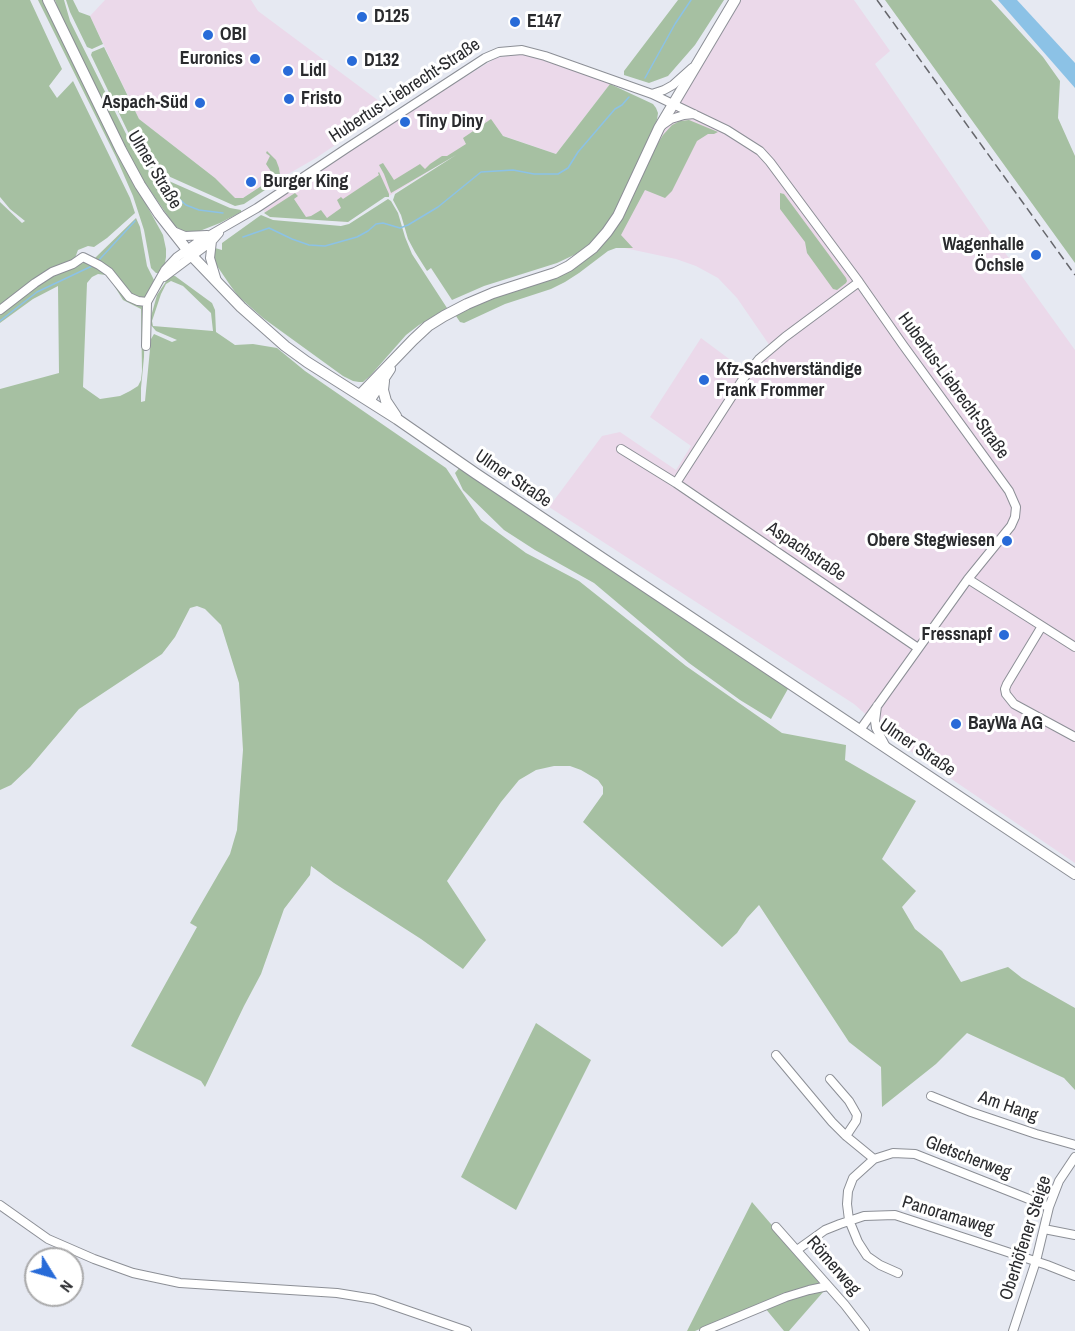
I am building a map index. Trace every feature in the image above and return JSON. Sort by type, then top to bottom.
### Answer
[{"type":"main road","name":"Ulmer Straße","points":[[48,0],[140,185],[189,253],[252,318],[285,346],[1075,874]]},
{"type":"main road","points":[[365,398],[384,369],[428,326],[467,304],[493,293],[555,273],[569,266],[593,248],[618,216],[672,104],[735,0]]},
{"type":"main road","points":[[394,360],[385,378],[383,390],[386,401],[397,419]]},
{"type":"main road","points":[[365,398],[385,378]]},
{"type":"street","name":"Hubertus-Liebrecht-Straße","points":[[147,302],[171,263],[499,51],[522,50],[545,56],[652,94],[727,130],[760,151],[770,162],[1009,491],[1016,507],[1011,526],[968,579],[860,730]]},
{"type":"street","points":[[652,94],[673,85],[695,65]]},
{"type":"street","points":[[659,128],[671,119],[694,114]]},
{"type":"street","points":[[172,231],[185,236],[211,238],[210,258],[218,282]]},
{"type":"street","points":[[0,310],[52,272],[73,264],[83,257],[109,272],[129,297],[147,302],[146,346]]},
{"type":"street","points":[[676,483],[743,379],[759,359],[859,282]]},
{"type":"street","name":"Aspachstraße","points":[[621,449],[676,483],[918,648]]},
{"type":"street","points":[[968,579],[1075,647]]},
{"type":"street","points":[[1042,626],[1007,684],[1006,694],[1014,704],[1075,737]]},
{"type":"street","points":[[877,704],[876,728],[886,747]]},
{"type":"street","points":[[776,1055],[832,1122],[874,1159],[853,1178],[848,1191],[849,1220],[867,1256],[898,1272]]},
{"type":"street","points":[[830,1079],[849,1101],[856,1115],[856,1121],[846,1136]]},
{"type":"street","name":"Am Hang","points":[[931,1096],[1026,1131],[1075,1145]]},
{"type":"street","name":"Gletscherweg","points":[[874,1159],[893,1153],[915,1154],[1049,1207]]},
{"type":"street","name":"Oberhöfener Steige","points":[[1012,1331],[1036,1261],[1049,1207],[1059,1181],[1075,1157]]},
{"type":"street","points":[[0,1205],[48,1239],[133,1274],[180,1283],[347,1294],[374,1299],[467,1331]]},
{"type":"street","name":"Panoramaweg","points":[[797,1250],[825,1230],[849,1220],[864,1216],[895,1215],[1075,1276]]},
{"type":"street","name":"Römerweg","points":[[776,1227],[863,1330]]},
{"type":"street","points":[[1044,1228],[1075,1235]]},
{"type":"street","points":[[704,1331],[786,1297],[828,1286]]},
{"type":"shaded area","name":"Aspach-Süd","points":[[105,0],[251,0],[258,11],[383,104],[387,110],[316,158],[283,177],[272,179],[243,198],[235,199],[215,178],[139,119],[90,16]]},
{"type":"shaded area","points":[[740,0],[854,0],[890,51],[875,64],[993,236],[1075,350],[1075,863],[897,742],[854,704],[549,507],[602,436],[620,432],[676,470],[691,446],[650,417],[701,338],[744,370],[770,346],[737,298],[718,278],[696,266],[676,259],[606,244],[677,103]]},
{"type":"shaded area","points":[[527,55],[546,60],[610,84],[556,154],[495,133],[483,138],[389,196],[385,196],[348,222],[269,216],[263,210],[399,117],[496,58]]},
{"type":"green space","points":[[0,0],[30,0],[62,69],[49,86],[57,98],[73,81],[130,198],[135,213],[107,238],[94,247],[88,246],[78,250],[75,258],[53,269],[0,308],[0,202],[22,223],[25,221],[0,197]]},
{"type":"green space","points":[[38,0],[43,0],[112,142],[163,235],[166,257],[159,273],[151,268],[144,230],[133,196],[116,157]]},
{"type":"green space","points":[[55,0],[64,0],[70,21],[144,167],[153,174],[230,208],[241,210],[241,212],[192,234],[174,225],[141,177],[111,123],[61,18]]},
{"type":"green space","points":[[66,0],[73,0],[79,12],[90,16],[103,44],[92,49],[87,47]]},
{"type":"green space","points":[[678,0],[724,0],[695,45],[668,76],[649,83],[624,75],[624,71]]},
{"type":"green space","points":[[885,0],[991,0],[1043,57],[1060,81],[1058,118],[1075,156],[1075,263]]},
{"type":"green space","points":[[104,47],[139,119],[215,178],[235,198],[243,198],[272,179],[272,173],[266,164],[270,156],[266,153],[267,151],[276,160],[279,168],[280,175],[274,184],[244,204],[235,206],[148,167],[129,134],[91,55],[92,52]]},
{"type":"green space","points":[[610,84],[653,104],[658,113],[657,120],[616,210],[605,227],[593,241],[576,254],[557,263],[484,286],[452,300],[431,268],[427,271],[415,252],[393,200],[395,194],[456,155],[391,193],[379,165],[383,163],[394,180],[420,164],[425,169],[442,156],[447,156],[466,144],[463,138],[491,119],[503,136],[556,154]]},
{"type":"green space","points":[[689,120],[718,132],[708,134],[697,141],[672,191],[665,198],[645,190],[621,235],[633,248],[616,248],[608,251],[579,273],[551,289],[505,304],[464,323],[460,322],[454,313],[589,255],[663,135],[672,125]]},
{"type":"green space","points":[[379,172],[389,197],[385,197],[348,222],[270,217],[264,213],[295,193],[298,196],[294,199],[306,217],[321,210],[327,218],[341,208],[337,200],[341,197],[343,199],[379,175]]},
{"type":"green space","points":[[780,193],[784,194],[846,278],[846,283],[837,290],[833,289],[807,253],[805,242],[780,209]]},
{"type":"green space","points":[[388,199],[398,213],[412,254],[447,308],[406,335],[363,382],[353,381],[263,318],[238,296],[213,260],[214,252],[215,248],[222,250],[222,243],[261,215],[273,220],[341,226],[349,224]]},
{"type":"green space","points":[[136,218],[140,227],[147,266],[154,280],[144,299],[132,296],[95,258]]},
{"type":"green space","points":[[86,262],[94,265],[106,275],[98,274],[87,283],[83,387],[100,399],[120,396],[138,386],[142,371],[141,309],[123,300],[107,276],[145,308],[141,402],[145,401],[151,339],[154,334],[172,342],[177,340],[156,331],[150,324],[157,295],[167,280],[175,276],[212,303],[215,310],[216,332],[235,345],[253,344],[277,348],[305,371],[446,468],[481,520],[526,553],[579,581],[686,666],[782,733],[846,745],[845,760],[916,801],[882,859],[916,891],[902,907],[915,929],[942,951],[961,982],[1008,967],[1022,978],[1075,1008],[1075,1090],[1064,1078],[967,1033],[936,1064],[882,1107],[881,1067],[849,1042],[759,905],[737,933],[722,947],[583,822],[603,794],[603,787],[598,780],[570,766],[554,766],[536,770],[519,780],[501,802],[447,881],[486,940],[463,969],[311,866],[310,875],[284,909],[261,974],[205,1087],[201,1081],[131,1046],[197,927],[190,923],[230,854],[237,830],[243,750],[239,683],[221,625],[205,609],[197,606],[190,608],[175,637],[162,654],[79,709],[30,767],[11,785],[0,790],[0,389],[59,373],[58,286],[33,299],[0,323],[0,313],[52,274]],"holes":[[[171,281],[183,286],[211,313],[213,331],[153,326],[152,321],[161,294],[166,284]]]},
{"type":"green space","points":[[460,467],[789,687],[771,719],[689,663],[594,583],[504,530],[463,490],[455,473]]},
{"type":"green space","points":[[536,1023],[591,1060],[516,1210],[461,1177]]},
{"type":"green space","points":[[752,1202],[820,1281],[818,1285],[751,1308],[695,1331],[687,1331]]},
{"type":"green space","points":[[824,1291],[789,1331],[784,1331],[765,1308]]},
{"type":"water","points":[[998,0],[1017,0],[1075,63],[1075,88]]},
{"type":"waterway","points":[[645,78],[691,0]]},
{"type":"waterway","points":[[243,237],[269,228],[309,245],[325,246],[357,237],[376,224],[383,223],[400,228],[408,225],[438,207],[481,172],[513,170],[534,174],[558,174],[568,168],[578,152],[615,109],[629,97]]},
{"type":"waterway","points":[[168,191],[186,205],[199,210],[223,213]]},
{"type":"waterway","points":[[99,260],[135,221]]},
{"type":"waterway","points":[[0,321],[37,292],[92,266]]},
{"type":"railway","points":[[877,0],[1075,275]]},
{"type":"place","name":"D125","points":[[362,17]]},
{"type":"place","name":"E147","points":[[515,22]]},
{"type":"place","name":"OBI","points":[[208,35]]},
{"type":"place","name":"Euronics","points":[[255,59]]},
{"type":"place","name":"D132","points":[[352,61]]},
{"type":"place","name":"Lidl","points":[[288,71]]},
{"type":"place","name":"Fristo","points":[[289,99]]},
{"type":"place","name":"Aspach-Süd","points":[[200,103]]},
{"type":"place","name":"Tiny Diny","points":[[405,122]]},
{"type":"place","name":"Burger King","points":[[251,182]]},
{"type":"place","name":"Wagenhalle Öchsle","points":[[1036,255]]},
{"type":"place","name":"Kfz-Sachverständige Frank Frommer","points":[[704,380]]},
{"type":"place","name":"Obere Stegwiesen","points":[[1007,541]]},
{"type":"place","name":"Fressnapf","points":[[1004,635]]},
{"type":"place","name":"BayWa AG","points":[[956,724]]}]
